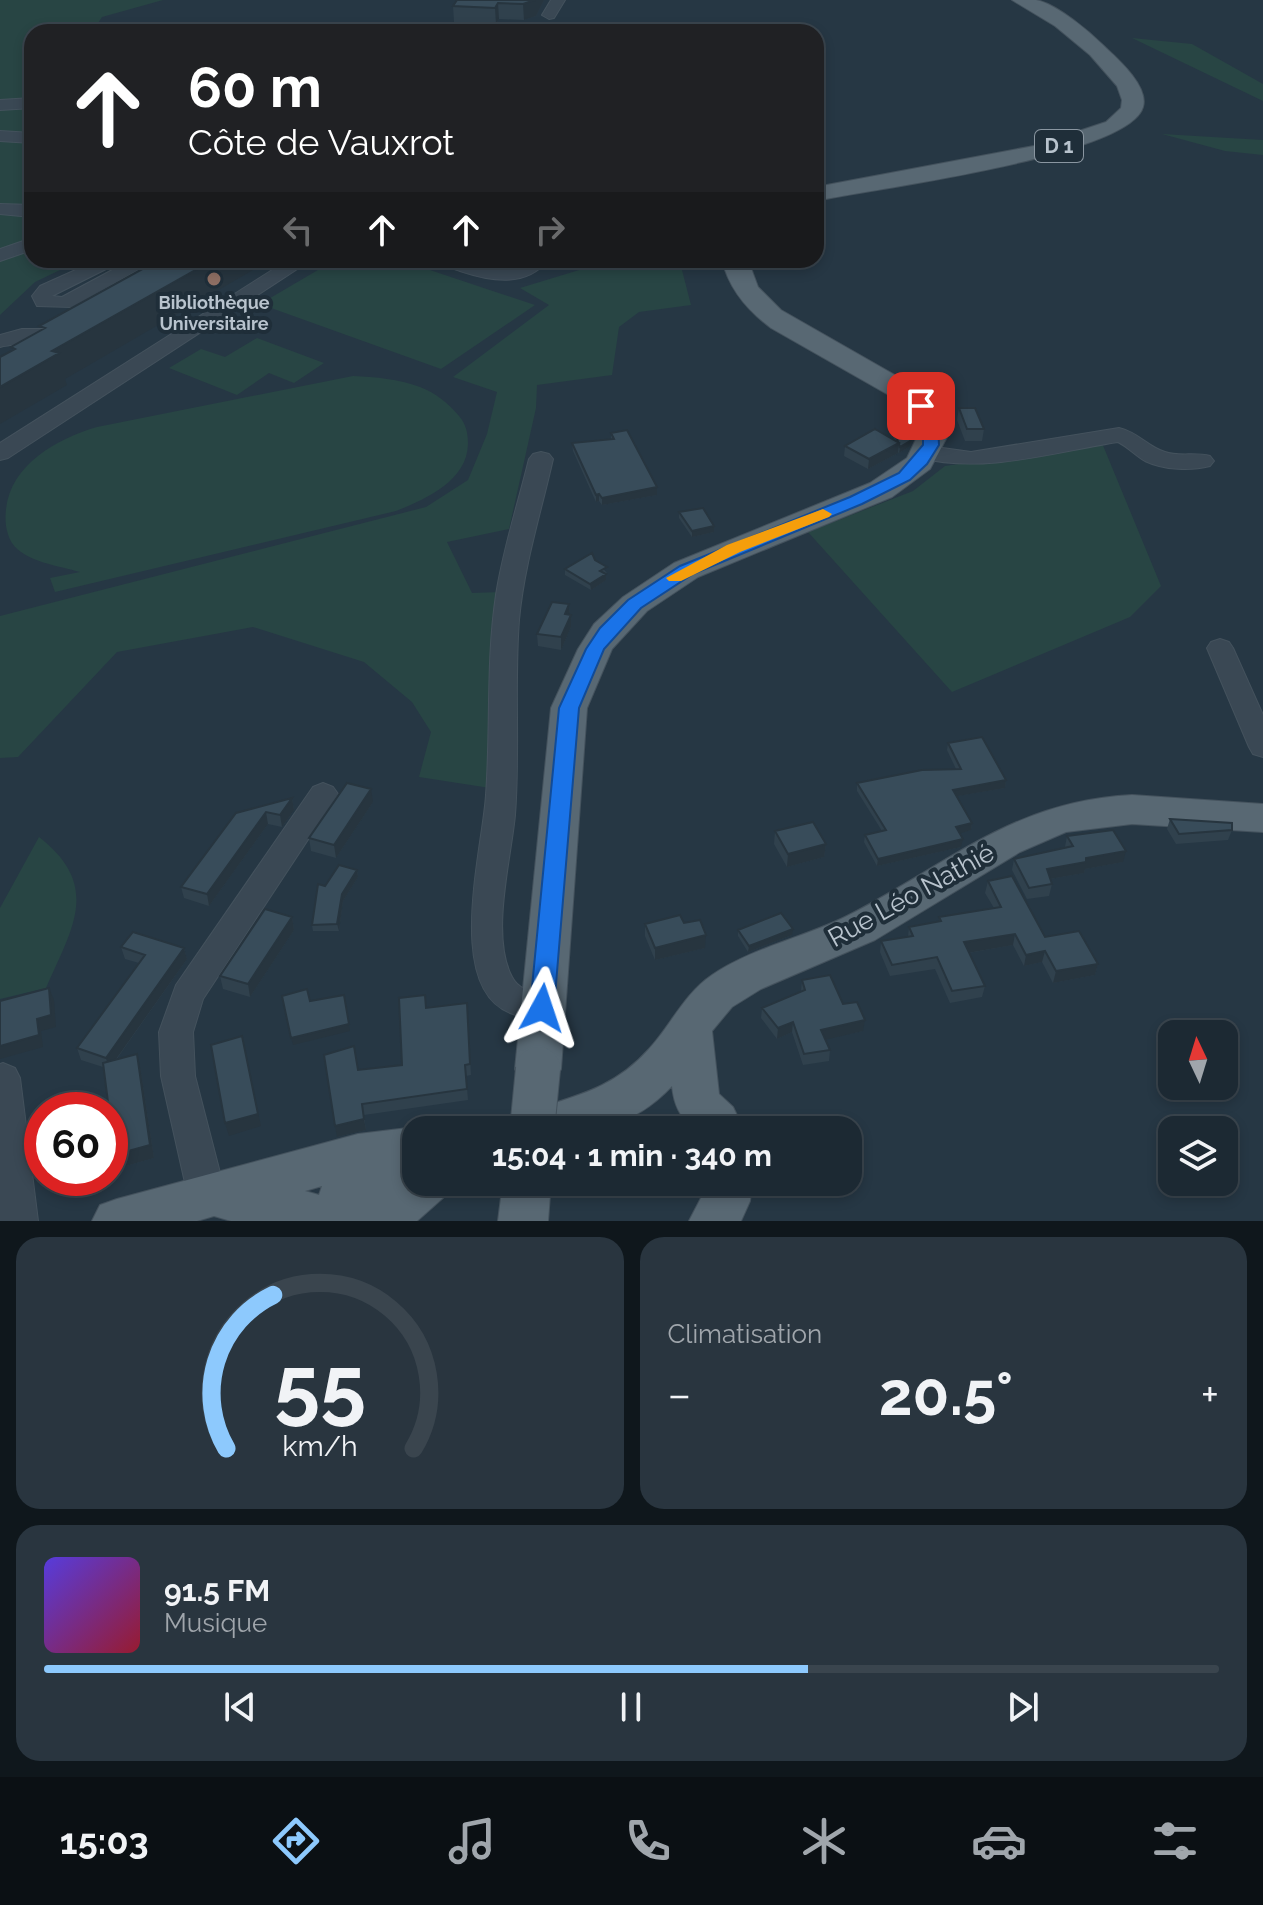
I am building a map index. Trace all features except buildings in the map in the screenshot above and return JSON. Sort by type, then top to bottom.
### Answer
[{"type":"main road","name":"D 1","points":[[824,192],[1064,145],[1099,134],[1125,119],[1132,109],[1132,95],[1114,69],[1074,31],[1021,0]]},
{"type":"main road","points":[[535,1116],[569,708],[587,663],[606,632],[621,616],[686,570],[881,490],[904,477],[928,453],[930,425],[915,399],[895,383],[800,335],[767,312],[739,278],[737,268]]},
{"type":"main road","name":"Rue Léo Nathié","points":[[586,1116],[637,1089],[664,1065],[717,995],[752,975],[860,928],[1020,834],[1059,819],[1097,812],[1158,811],[1263,818]]},
{"type":"main road","points":[[690,1030],[708,1116]]},
{"type":"main road","points":[[637,1089],[708,1116]]},
{"type":"main road","points":[[117,1221],[358,1155],[402,1150]]},
{"type":"main road","points":[[358,1155],[407,1203]]},
{"type":"main road","points":[[333,1221],[358,1155]]},
{"type":"main road","points":[[207,1196],[272,1204],[333,1221],[407,1203]]},
{"type":"main road","points":[[523,1221],[526,1196]]},
{"type":"main road","points":[[714,1221],[727,1196]]},
{"type":"street","points":[[549,15],[558,0]]},
{"type":"street","points":[[0,105],[24,104]]},
{"type":"street","points":[[0,136],[24,138]]},
{"type":"street","points":[[0,209],[24,210]]},
{"type":"street","points":[[0,255],[24,247]]},
{"type":"street","points":[[96,268],[47,290],[42,296],[44,302],[65,303],[139,268]]},
{"type":"street","points":[[0,453],[289,268]]},
{"type":"street","points":[[473,268],[494,275],[508,275],[523,273],[529,268]]},
{"type":"street","points":[[7,349],[22,335],[61,331]]},
{"type":"street","points":[[928,453],[971,459],[1119,435],[1133,438],[1152,455],[1168,460],[1202,461]]},
{"type":"street","points":[[541,459],[509,594],[502,671],[500,810],[488,933],[494,974],[501,989],[512,1001],[542,1008]]},
{"type":"street","points":[[1220,648],[1263,747]]},
{"type":"street","points":[[207,1196],[178,1076],[176,1032],[188,995],[323,794]]},
{"type":"street","points":[[3,1078],[19,1221]]},
{"type":"green space","points":[[0,0],[163,0],[102,17],[97,24],[24,24],[24,268],[64,268],[35,282],[0,315]]},
{"type":"green space","points":[[1132,38],[1192,44],[1263,84],[1263,101]]},
{"type":"green space","points":[[1162,134],[1263,140],[1263,155],[1225,151]]},
{"type":"green space","points":[[321,268],[424,268],[535,305],[441,369],[260,304]]},
{"type":"green space","points":[[586,268],[683,268],[691,305],[639,312],[619,327],[612,375],[537,385],[536,408],[509,529],[447,542],[472,593],[500,592],[490,788],[419,777],[431,732],[412,702],[364,662],[253,627],[117,652],[18,757],[0,758],[0,616],[426,507],[468,480],[487,434],[497,392],[453,377],[549,305],[520,288]]},
{"type":"green space","points":[[257,338],[324,363],[294,383],[269,373],[237,395],[169,368],[201,349],[225,357]]},
{"type":"green space","points":[[353,376],[412,384],[431,392],[459,416],[468,440],[466,457],[461,468],[443,487],[396,511],[55,592],[50,578],[80,572],[25,555],[10,539],[6,526],[6,506],[12,489],[33,460],[63,440],[97,427]]},
{"type":"green space","points":[[1102,443],[1161,586],[1130,617],[952,692],[808,532],[913,491],[945,466]]},
{"type":"green space","points":[[39,837],[58,855],[70,873],[76,890],[72,927],[46,988],[0,999],[0,908]]},
{"type":"slow traffic","points":[[675,578],[733,548],[823,514]]},
{"type":"place","name":"Bibliothèque Universitaire","points":[[214,279]]},
{"type":"route","points":[[542,1008],[569,708],[595,649],[621,616],[686,570],[733,548],[881,490],[904,477],[928,453],[931,445],[930,425],[921,406]]}]
